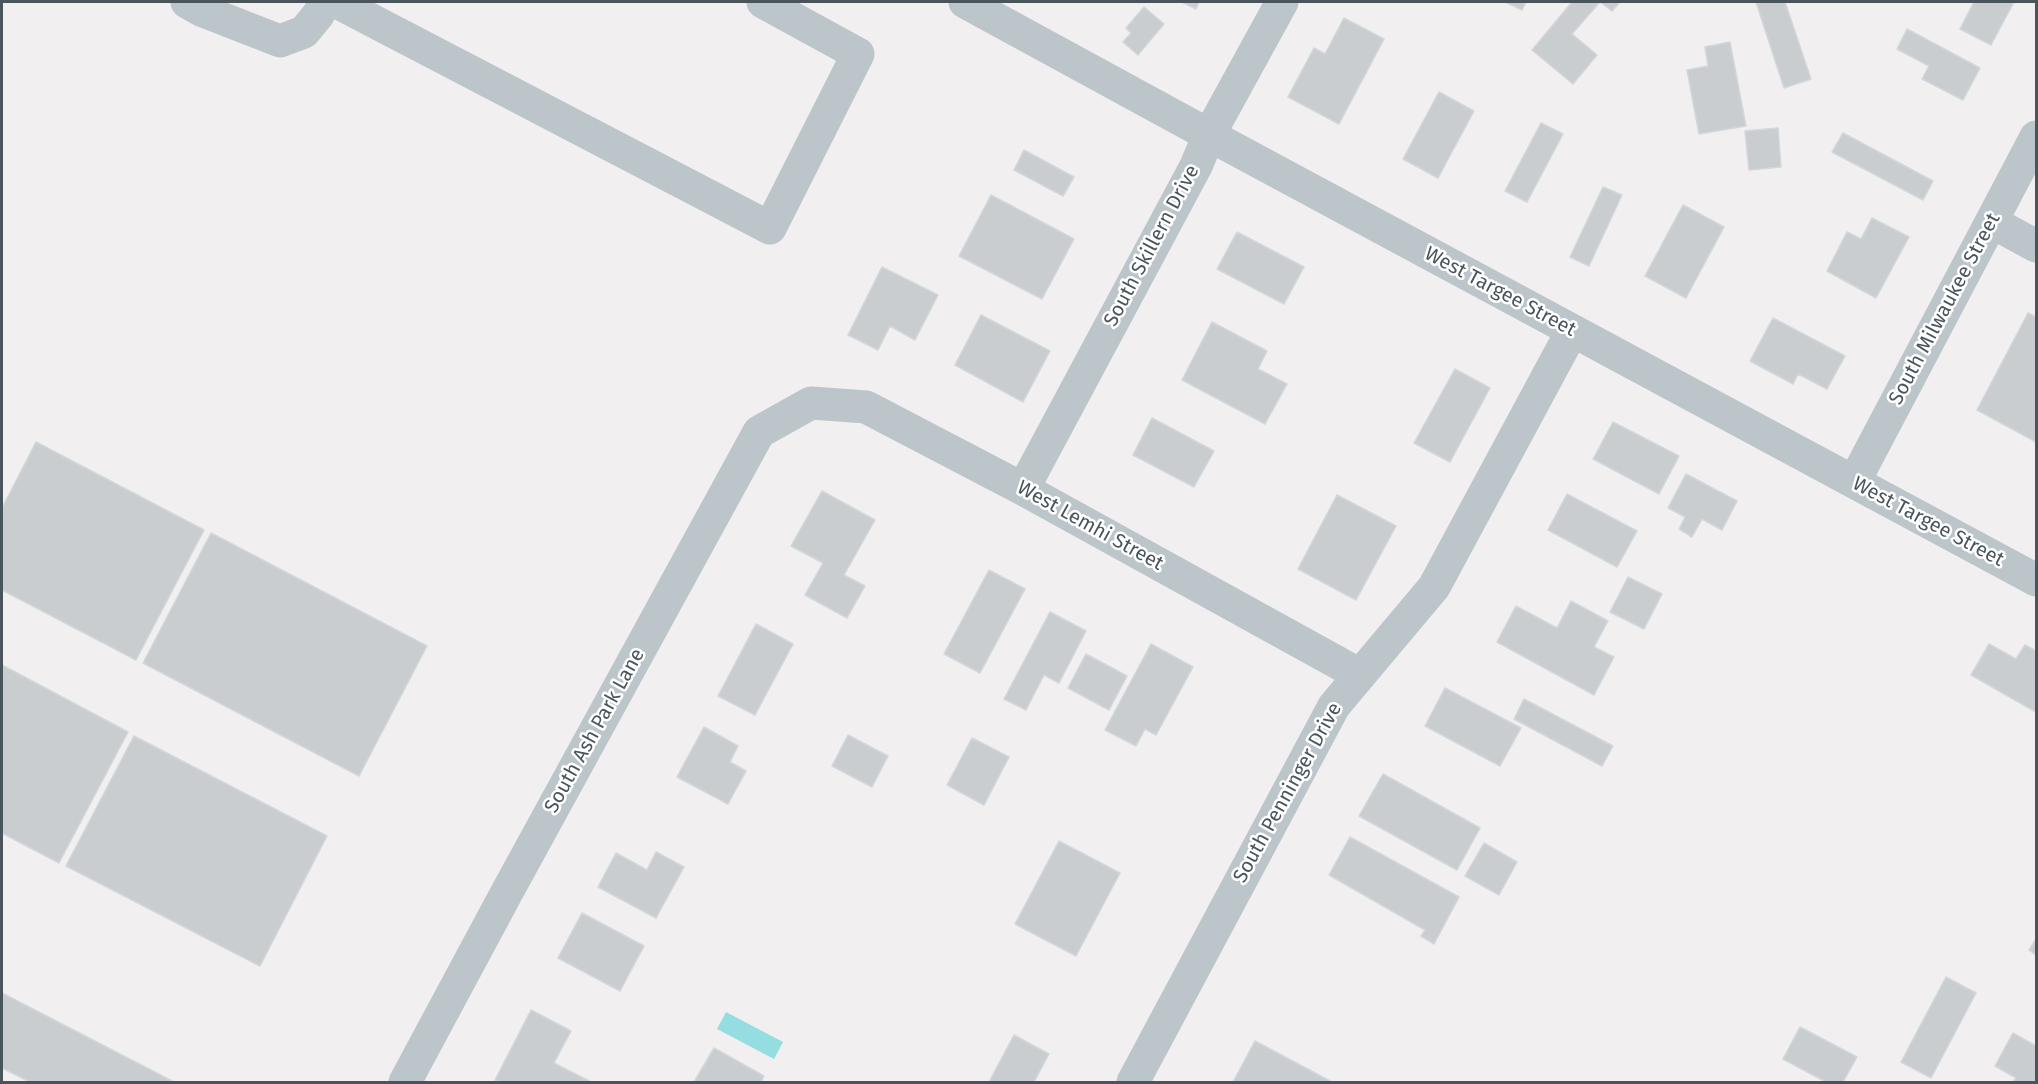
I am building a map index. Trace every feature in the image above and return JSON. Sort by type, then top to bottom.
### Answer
[{"type":"street","points":[[187,2],[280,41],[304,32],[325,2]]},
{"type":"street","points":[[337,2],[770,228],[858,54],[763,2]]},
{"type":"street","name":"West Targee Street","points":[[965,2],[2037,580]]},
{"type":"street","name":"South Skillern Drive","points":[[1023,489],[1196,165],[1209,135],[1282,2]]},
{"type":"street","name":"South Milwaukee Street","points":[[1854,482],[2037,137]]},
{"type":"street","points":[[1992,222],[2037,246]]},
{"type":"street","name":"South Penninger Drive","points":[[1132,1083],[1334,706],[1434,587],[1572,331]]},
{"type":"street","name":"West Lemhi Street","points":[[811,403],[866,407],[1023,489],[1360,675]]},
{"type":"street","name":"South Ash Park Lane","points":[[405,1083],[759,432],[811,403]]},
{"type":"water","points":[[726,1012],[783,1042],[774,1059],[717,1029]]},
{"type":"building","points":[[1182,2],[1199,2],[1196,9]]},
{"type":"building","points":[[1505,2],[1526,2],[1522,10]]},
{"type":"building","points":[[1572,2],[1600,2],[1572,34],[1597,55],[1573,84],[1532,50]]},
{"type":"building","points":[[1600,2],[1620,2],[1612,11]]},
{"type":"building","points":[[1756,2],[1785,2],[1811,79],[1784,88]]},
{"type":"building","points":[[1974,2],[2014,2],[1991,45],[1960,29]]},
{"type":"building","points":[[1144,7],[1164,24],[1138,55],[1123,42],[1131,33],[1126,28]]},
{"type":"building","points":[[1344,18],[1384,39],[1339,124],[1288,97],[1314,48],[1325,54]]},
{"type":"building","points":[[1907,29],[1980,68],[1963,100],[1922,79],[1929,66],[1897,49]]},
{"type":"building","points":[[1730,42],[1746,126],[1699,134],[1687,70],[1708,66],[1705,47]]},
{"type":"building","points":[[1439,92],[1474,111],[1438,178],[1403,159]]},
{"type":"building","points":[[1541,123],[1563,134],[1527,202],[1505,191]]},
{"type":"building","points":[[1778,128],[1781,167],[1749,170],[1745,131]]},
{"type":"building","points":[[1843,133],[1933,181],[1923,200],[1832,152]]},
{"type":"building","points":[[1024,150],[1074,177],[1063,196],[1014,170]]},
{"type":"building","points":[[1603,187],[1622,195],[1589,266],[1570,257]]},
{"type":"building","points":[[991,195],[1074,239],[1042,299],[959,256]]},
{"type":"building","points":[[1683,205],[1724,227],[1686,298],[1645,276]]},
{"type":"building","points":[[1872,218],[1909,237],[1876,298],[1827,271],[1847,232],[1861,239]]},
{"type":"building","points":[[1237,232],[1304,267],[1284,304],[1217,269]]},
{"type":"building","points":[[882,267],[938,295],[915,340],[890,326],[878,350],[848,335]]},
{"type":"building","points":[[2028,313],[2036,317],[2036,442],[1977,410]]},
{"type":"building","points":[[981,315],[1050,351],[1023,402],[955,365]]},
{"type":"building","points":[[1773,318],[1845,356],[1827,389],[1798,374],[1793,384],[1750,361]]},
{"type":"building","points":[[1212,322],[1267,351],[1258,369],[1287,384],[1265,424],[1182,380]]},
{"type":"building","points":[[1455,369],[1490,388],[1450,462],[1414,443]]},
{"type":"building","points":[[1152,418],[1214,451],[1194,487],[1133,455]]},
{"type":"building","points":[[1613,422],[1679,456],[1659,494],[1593,459]]},
{"type":"building","points":[[36,442],[204,530],[136,660],[2,590],[2,508]]},
{"type":"building","points":[[1686,474],[1737,501],[1722,530],[1702,519],[1692,537],[1679,529],[1685,517],[1668,508]]},
{"type":"building","points":[[822,491],[875,520],[844,575],[865,586],[847,618],[805,595],[823,563],[791,546]]},
{"type":"building","points":[[1567,494],[1637,531],[1617,567],[1548,530]]},
{"type":"building","points":[[1337,495],[1396,526],[1356,600],[1298,569]]},
{"type":"building","points":[[211,533],[427,646],[359,776],[143,663]]},
{"type":"building","points":[[989,570],[1025,589],[980,673],[944,654]]},
{"type":"building","points":[[1628,577],[1662,594],[1644,629],[1610,612]]},
{"type":"building","points":[[1571,601],[1608,621],[1594,647],[1614,657],[1594,695],[1497,642],[1516,606],[1557,628]]},
{"type":"building","points":[[1050,612],[1086,631],[1059,683],[1044,675],[1026,710],[1004,699]]},
{"type":"building","points":[[756,624],[793,644],[755,715],[718,696]]},
{"type":"building","points":[[1151,644],[1193,667],[1156,735],[1145,729],[1136,746],[1105,730]]},
{"type":"building","points":[[1989,644],[2016,659],[2025,645],[2036,651],[2036,712],[1971,675]]},
{"type":"building","points":[[1086,654],[1127,676],[1109,710],[1068,688]]},
{"type":"building","points":[[2,665],[128,732],[59,863],[2,833]]},
{"type":"building","points":[[1445,688],[1521,728],[1500,766],[1425,726]]},
{"type":"building","points":[[1524,699],[1613,746],[1602,766],[1514,719]]},
{"type":"building","points":[[704,727],[738,746],[730,762],[746,771],[728,804],[677,777]]},
{"type":"building","points":[[848,735],[888,756],[872,787],[832,766]]},
{"type":"building","points":[[134,736],[327,836],[260,966],[66,866]]},
{"type":"building","points":[[972,738],[1009,757],[984,805],[947,785]]},
{"type":"building","points":[[1383,774],[1480,828],[1457,870],[1359,816]]},
{"type":"building","points":[[1350,837],[1459,897],[1434,944],[1421,936],[1425,930],[1329,875]]},
{"type":"building","points":[[1059,841],[1120,873],[1076,956],[1015,924]]},
{"type":"building","points":[[1484,843],[1517,862],[1499,895],[1465,876]]},
{"type":"building","points":[[656,852],[684,867],[656,918],[598,887],[616,853],[647,870]]},
{"type":"building","points":[[582,913],[644,946],[620,991],[558,958]]},
{"type":"building","points":[[2036,939],[2036,955],[2029,950]]},
{"type":"building","points":[[1946,977],[1976,993],[1931,1078],[1901,1062]]},
{"type":"building","points":[[2,993],[174,1082],[30,1082],[2,1068]]},
{"type":"building","points":[[531,1010],[571,1031],[554,1063],[591,1082],[500,1082],[495,1080]]},
{"type":"building","points":[[1800,1027],[1857,1057],[1843,1082],[1826,1082],[1783,1059]]},
{"type":"building","points":[[2013,1033],[2036,1046],[2036,1082],[2013,1082],[2016,1078],[1995,1066]]},
{"type":"building","points":[[1014,1035],[1049,1054],[1034,1082],[989,1082]]},
{"type":"building","points":[[1255,1041],[1332,1082],[1233,1082]]},
{"type":"building","points":[[714,1048],[764,1076],[761,1082],[694,1082]]}]
